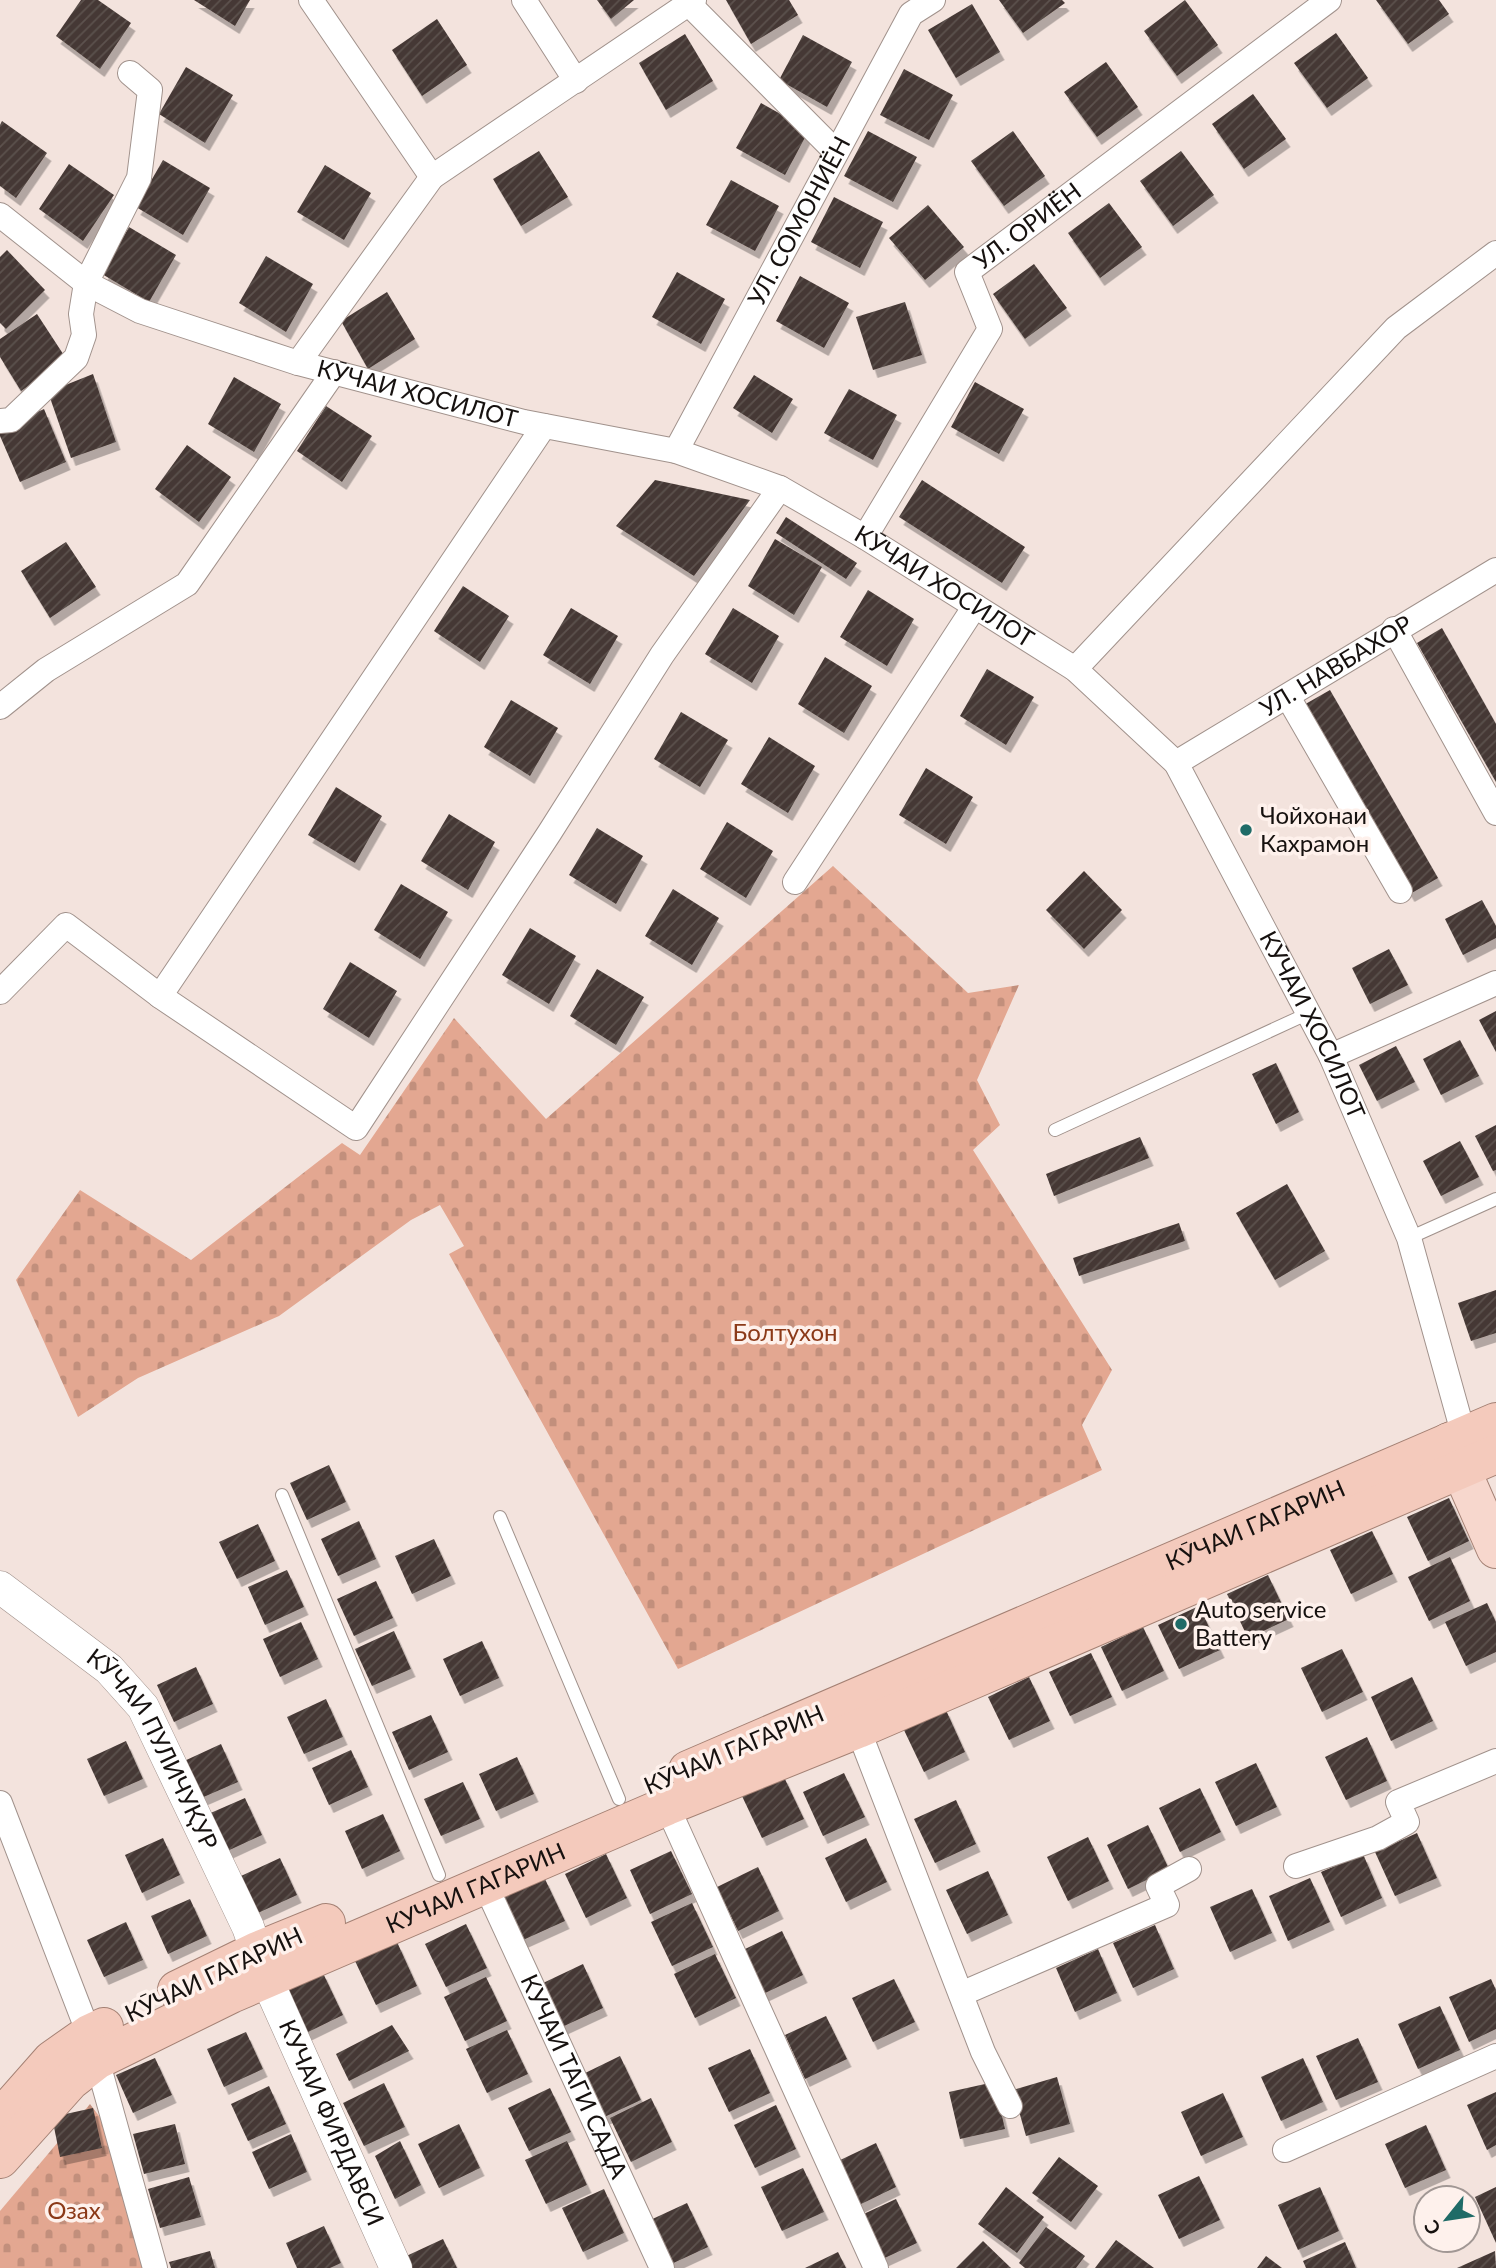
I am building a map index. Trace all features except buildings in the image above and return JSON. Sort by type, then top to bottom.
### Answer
[{"type":"highway","name":"КӮЧАИ ГАГАРИН","points":[[858,1729],[1474,1448]]},
{"type":"highway","name":"КӮЧАИ ГАГАРИН","points":[[0,2119],[52,2060],[93,2047],[262,1964],[286,1940],[619,1799],[1474,1448]]},
{"type":"highway","name":"КУЧАИ ГАГАРИН","points":[[262,1964],[485,1884],[667,1806],[858,1729]]},
{"type":"highway","name":"КӮЧАИ ГАГАРИН","points":[[0,2160],[70,2081],[93,2047]]},
{"type":"main road","points":[[1474,1448],[1496,1510]]},
{"type":"main road","points":[[1474,1448],[1496,1549]]},
{"type":"street","points":[[311,0],[432,177]]},
{"type":"street","points":[[524,0],[576,82]]},
{"type":"street","name":"УЛ. СОМОНИЁН","points":[[676,451],[911,15],[933,0]]},
{"type":"street","name":"УЛ. ОРИЁН","points":[[865,537],[990,329],[967,272],[1329,0]]},
{"type":"street","points":[[298,363],[432,177],[691,2],[836,152]]},
{"type":"street","points":[[0,421],[11,420],[76,358],[84,335],[81,314],[86,283],[139,178],[149,90],[130,73]]},
{"type":"street","name":"КӮЧАИ ХОСИЛОТ","points":[[0,215],[86,283],[140,311],[298,363],[544,426],[676,451],[780,488],[865,537],[1075,669],[1177,763],[1309,1013],[1331,1056],[1409,1238],[1474,1448]]},
{"type":"street","points":[[1075,669],[1396,328],[1496,253]]},
{"type":"street","points":[[0,706],[46,670],[187,584],[334,372]]},
{"type":"street","points":[[160,996],[544,426]]},
{"type":"street","points":[[0,992],[66,925],[160,996],[356,1128],[550,832],[662,655],[780,488]]},
{"type":"street","name":"УЛ. НАВБАХОР","points":[[1177,763],[1288,697],[1394,629],[1496,570]]},
{"type":"street","points":[[794,882],[975,606]]},
{"type":"street","points":[[1394,629],[1496,813]]},
{"type":"street","points":[[1288,697],[1400,891]]},
{"type":"street","points":[[1331,1056],[1496,984]]},
{"type":"street","name":"КӮЧАИ ПУЛИЧУҚУР","points":[[0,1587],[108,1669],[144,1707],[248,1927],[262,1964]]},
{"type":"street","points":[[858,1729],[983,2052],[1010,2106]]},
{"type":"street","points":[[1296,1866],[1378,1838],[1407,1822],[1398,1802],[1496,1761]]},
{"type":"street","points":[[0,1803],[93,2047],[155,2268]]},
{"type":"street","name":"КӮЧАИ ГАГАРИН","points":[[667,1806],[876,2268]]},
{"type":"street","points":[[961,1994],[1167,1905],[1158,1886],[1189,1869]]},
{"type":"street","name":"КУЧАИ ТАГИ САДА","points":[[485,1884],[662,2268]]},
{"type":"street","name":"КУЧАИ ФИРДАВСИ","points":[[262,1964],[396,2268]]},
{"type":"street","points":[[1285,2150],[1496,2056]]},
{"type":"lane","points":[[1055,1129],[1309,1013]]},
{"type":"lane","points":[[1409,1238],[1496,1199]]},
{"type":"lane","points":[[282,1495],[439,1875]]},
{"type":"lane","points":[[500,1517],[619,1799]]},
{"type":"green space","name":"Болтухон","points":[[833,866],[968,993],[1019,985],[977,1080],[1000,1125],[973,1150],[1112,1370],[1082,1425],[1102,1470],[678,1669],[449,1254],[464,1246],[440,1205],[411,1220],[279,1316],[138,1378],[78,1417],[16,1280],[80,1190],[191,1260],[342,1143],[360,1155],[454,1018],[546,1119]]},
{"type":"green space","name":"Озах","points":[[90,2104],[114,2136],[149,2268],[0,2268],[0,2211]]},
{"type":"place","name":"Чойхонаи Кахрамон","points":[[1246,830]]},
{"type":"place","name":"Auto service Battery","points":[[1181,1624]]}]
